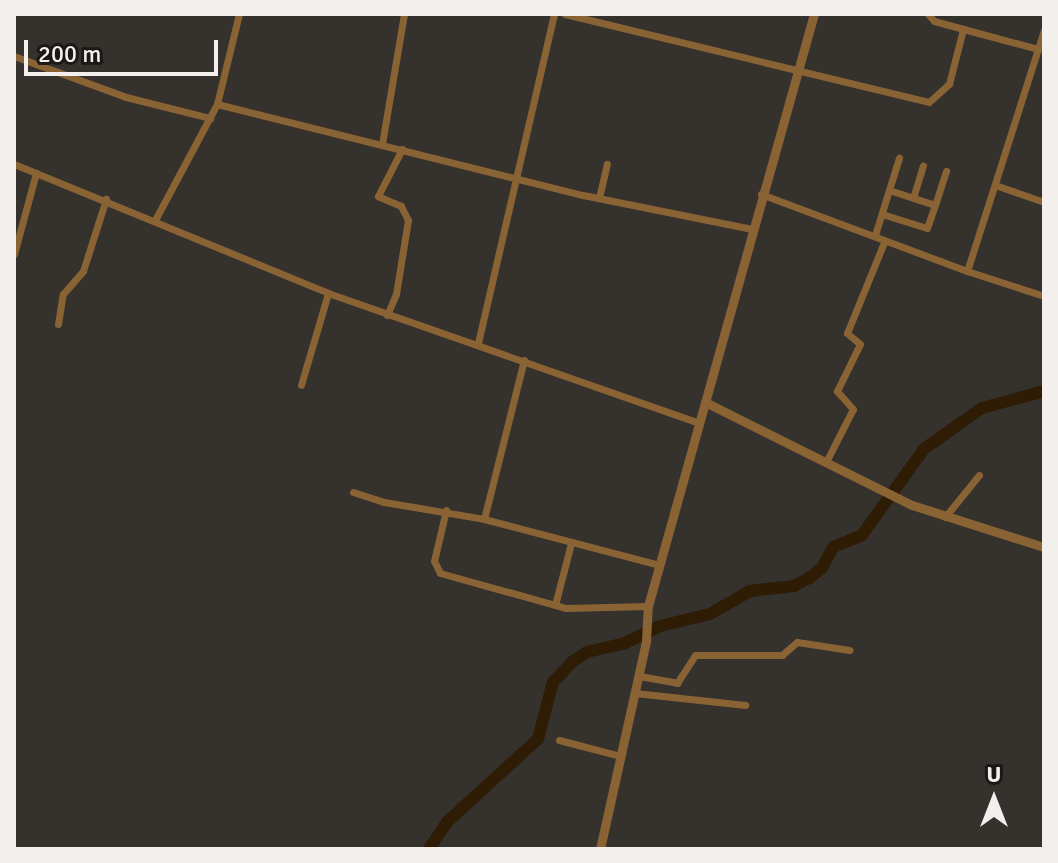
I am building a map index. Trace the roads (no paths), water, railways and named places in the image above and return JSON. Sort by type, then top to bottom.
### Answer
[{"type":"street","points":[[155,220],[217,104],[239,14]]},
{"type":"street","points":[[382,144],[404,14]]},
{"type":"street","points":[[478,343],[554,14]]},
{"type":"street","points":[[565,14],[796,74],[929,102],[949,84],[963,29]]},
{"type":"street","points":[[614,26],[617,14]]},
{"type":"street","points":[[600,849],[646,641],[648,606],[751,229],[814,14]]},
{"type":"street","points":[[928,14],[1039,54]]},
{"type":"street","points":[[967,271],[1039,54],[1044,30]]},
{"type":"street","points":[[14,56],[126,97],[210,118]]},
{"type":"street","points":[[217,104],[599,198],[751,229]]},
{"type":"street","points":[[387,315],[396,294],[408,220],[401,206],[378,196],[402,149]]},
{"type":"street","points":[[875,235],[899,158]]},
{"type":"street","points":[[14,164],[106,199],[328,293],[478,343],[699,423]]},
{"type":"street","points":[[599,198],[607,164]]},
{"type":"street","points":[[913,198],[923,166]]},
{"type":"street","points":[[882,214],[927,228],[946,171]]},
{"type":"street","points":[[14,254],[36,173]]},
{"type":"street","points":[[995,185],[1044,202]]},
{"type":"street","points":[[889,190],[935,205]]},
{"type":"street","points":[[761,194],[967,271],[1044,296]]},
{"type":"street","points":[[58,324],[63,294],[83,271],[106,199]]},
{"type":"street","points":[[827,460],[853,409],[837,391],[860,344],[847,333],[885,240]]},
{"type":"street","points":[[301,385],[328,293]]},
{"type":"street","points":[[484,519],[524,360]]},
{"type":"street","points":[[705,402],[899,498],[945,517],[1044,547]]},
{"type":"street","points":[[945,517],[979,475]]},
{"type":"street","points":[[353,492],[395,505],[446,510],[484,519],[659,565]]},
{"type":"street","points":[[446,510],[435,570],[555,605],[648,606]]},
{"type":"street","points":[[555,605],[571,543]]},
{"type":"street","points":[[639,676],[677,683],[695,655],[782,655],[793,642],[849,650]]},
{"type":"street","points":[[635,693],[745,705]]},
{"type":"street","points":[[559,740],[621,756]]},
{"type":"waterway","points":[[429,849],[447,822],[538,739],[553,682],[572,662],[587,652],[623,644],[660,626],[710,614],[750,591],[794,586],[809,578],[822,568],[833,547],[862,535],[924,449],[982,408],[1044,391]]}]
